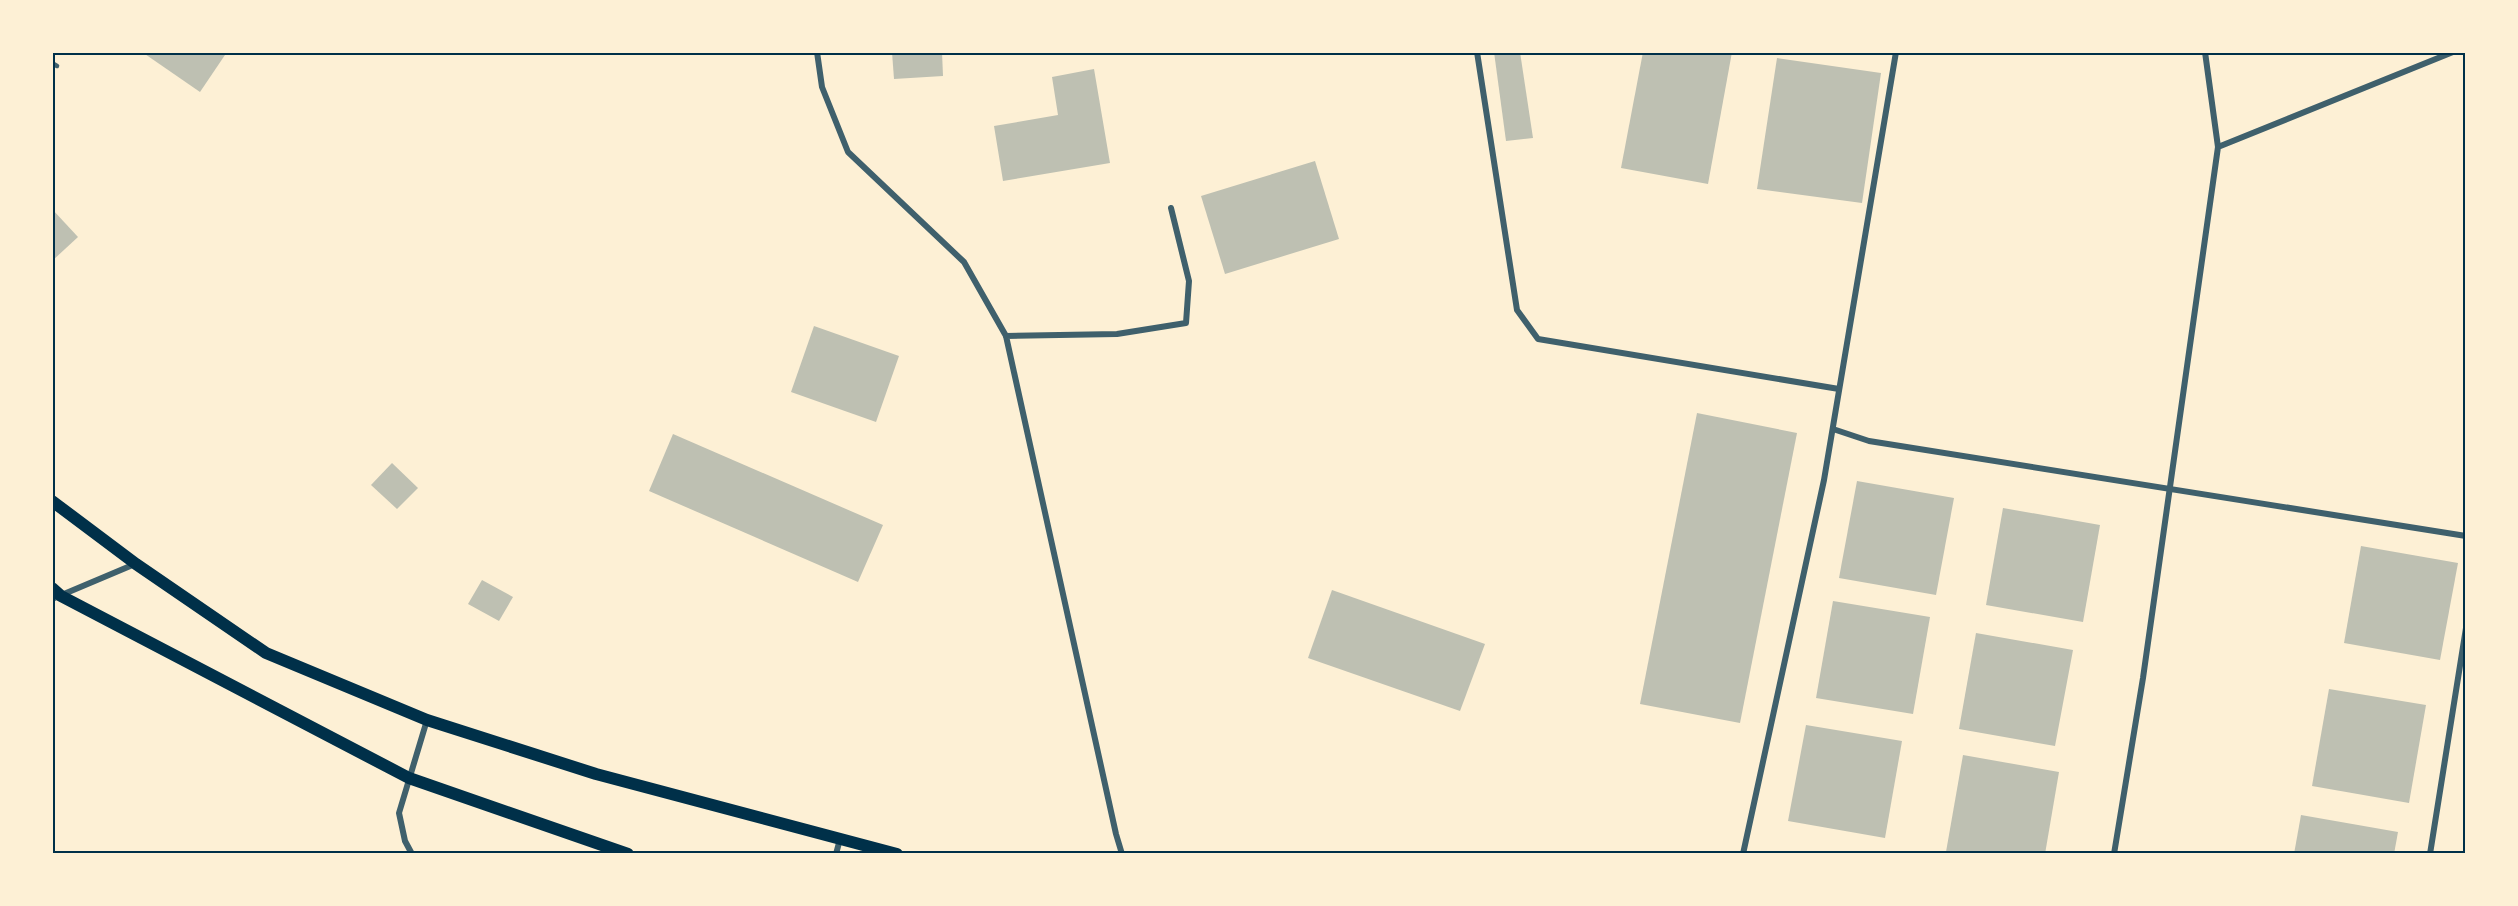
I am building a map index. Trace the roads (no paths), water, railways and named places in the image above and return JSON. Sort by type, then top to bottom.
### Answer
[{"type":"main road","points":[[52,501],[136,564],[266,653],[427,720],[596,774],[897,854]]},
{"type":"main road","points":[[55,594],[409,778],[628,854]]},
{"type":"street","points":[[817,52],[822,87],[848,152],[964,262],[1006,336],[1122,854]]},
{"type":"street","points":[[1477,52],[1517,310],[1538,339],[1839,388]]},
{"type":"street","points":[[1743,854],[1824,480],[1896,52]]},
{"type":"street","points":[[2114,854],[2143,678],[2218,147],[2205,52]]},
{"type":"street","points":[[2218,147],[2453,52]]},
{"type":"street","points":[[1006,336],[1117,334],[1186,323],[1189,281],[1171,208]]},
{"type":"street","points":[[1833,429],[1869,441],[2466,536]]},
{"type":"street","points":[[55,594],[136,564]]},
{"type":"street","points":[[2430,854],[2466,628]]},
{"type":"street","points":[[412,854],[405,841],[399,813],[427,720]]},
{"type":"street","points":[[837,854],[841,838]]}]
